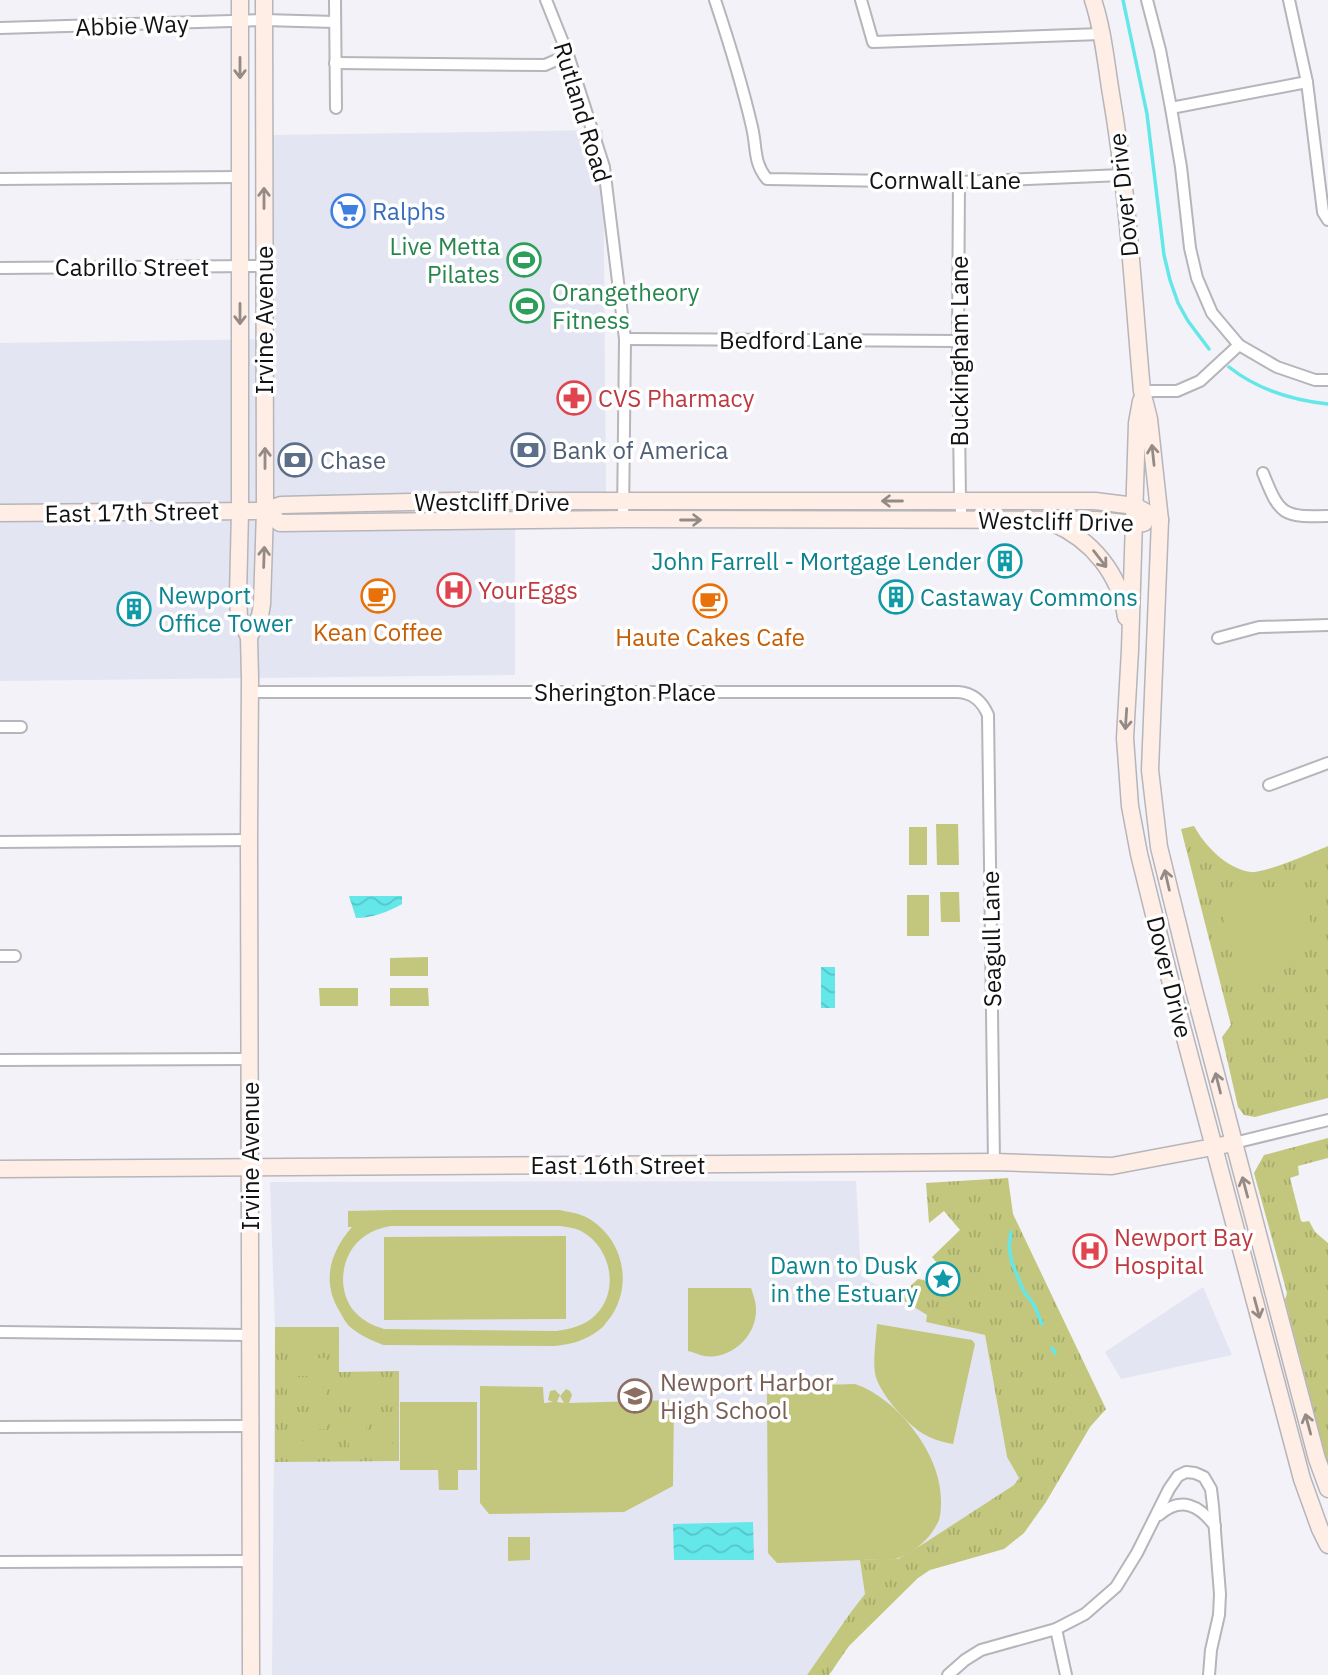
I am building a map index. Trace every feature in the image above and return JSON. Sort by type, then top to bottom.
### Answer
[{"type":"street","name":"Irvine Avenue","points":[[240,0],[239,617],[249,637],[250,692],[251,1675]]},
{"type":"street","name":"Irvine Avenue","points":[[249,637],[260,616],[262,604],[265,511],[264,0]]},
{"type":"street","points":[[335,0],[335,108]]},
{"type":"street","name":"Rutland Road","points":[[546,0],[568,55],[604,167],[625,339],[623,520]]},
{"type":"street","name":"Cornwall Lane","points":[[715,0],[732,50],[753,131],[758,168],[767,179],[959,182],[1122,175]]},
{"type":"street","points":[[861,0],[873,42],[1101,34]]},
{"type":"street","name":"Dover Drive","points":[[1093,0],[1115,115],[1142,391],[1149,419],[1160,520],[1150,771],[1159,847],[1317,1459],[1328,1489]]},
{"type":"street","points":[[1147,0],[1171,108],[1190,248],[1197,278],[1212,313],[1239,345],[1277,367],[1315,380],[1328,380]]},
{"type":"street","points":[[1289,0],[1307,82],[1326,216]]},
{"type":"street","name":"Abbie Way","points":[[0,29],[264,20],[335,22]]},
{"type":"street","points":[[335,63],[545,65],[568,55]]},
{"type":"street","points":[[1171,108],[1307,82]]},
{"type":"street","points":[[0,179],[240,177]]},
{"type":"street","name":"Buckingham Lane","points":[[959,182],[958,341],[962,520]]},
{"type":"street","name":"Cabrillo Street","points":[[0,268],[264,266]]},
{"type":"street","name":"Bedford Lane","points":[[625,339],[958,341]]},
{"type":"street","points":[[1142,391],[1177,391],[1200,381],[1239,345]]},
{"type":"street","name":"Dover Drive","points":[[1142,391],[1137,423],[1125,738],[1130,806],[1176,1004],[1302,1479],[1328,1545]]},
{"type":"street","points":[[1263,473],[1273,499],[1283,510],[1296,517],[1328,516]]},
{"type":"street","points":[[496,520],[497,501]]},
{"type":"street","name":"Westcliff Drive","points":[[265,511],[281,505],[497,501],[1095,501],[1135,506],[1160,520]]},
{"type":"street","points":[[376,522],[386,513],[429,502]]},
{"type":"street","name":"Westcliff Drive","points":[[265,511],[281,523],[496,520],[1096,520],[1135,524],[1160,520]]},
{"type":"street","name":"East 17th Street","points":[[0,513],[265,511]]},
{"type":"street","points":[[1046,520],[1085,541],[1110,571],[1119,588],[1124,607],[1130,650]]},
{"type":"street","points":[[1217,638],[1259,627],[1328,625]]},
{"type":"street","name":"Sherington Place","points":[[250,692],[958,692],[976,697],[984,705],[988,715]]},
{"type":"street","name":"Seagull Lane","points":[[988,715],[994,1163]]},
{"type":"street","points":[[0,727],[20,727]]},
{"type":"street","points":[[1269,785],[1328,763]]},
{"type":"street","points":[[0,842],[249,841]]},
{"type":"street","points":[[1139,853],[1159,847]]},
{"type":"street","points":[[0,956],[15,956]]},
{"type":"street","points":[[0,1060],[250,1059]]},
{"type":"street","points":[[1234,1143],[1328,1120]]},
{"type":"street","name":"East 16th Street","points":[[0,1169],[994,1163],[1112,1166],[1234,1143]]},
{"type":"street","points":[[1,1332],[250,1335]]},
{"type":"street","points":[[0,1427],[250,1426]]},
{"type":"street","points":[[948,1675],[981,1650],[1056,1629],[1086,1614],[1116,1587],[1178,1476],[1186,1472],[1204,1477],[1210,1489],[1215,1527],[1220,1594],[1209,1675]]},
{"type":"street","points":[[1154,1519],[1167,1507],[1182,1504],[1194,1506],[1205,1513],[1215,1527]]},
{"type":"street","points":[[0,1562],[250,1561]]},
{"type":"street","points":[[1056,1629],[1066,1675]]},
{"type":"shaded area","points":[[603,130],[606,499],[515,495],[515,675],[0,681],[0,343],[275,339],[273,135]]},
{"type":"shaded area","name":"Newport Harbor High School","points":[[856,1181],[861,1276],[928,1315],[927,1322],[985,1335],[1007,1457],[1019,1478],[1014,1485],[898,1559],[851,1612],[807,1675],[272,1675],[275,1327],[270,1182]]},
{"type":"shaded area","points":[[1203,1287],[1232,1355],[1121,1379],[1105,1352]]},
{"type":"green space","points":[[936,824],[958,824],[959,865],[937,865]]},
{"type":"green space","points":[[1194,826],[1204,841],[1225,861],[1251,872],[1277,866],[1328,846],[1328,1098],[1255,1117],[1244,1115],[1238,1107],[1222,1037],[1231,1025],[1181,829]]},
{"type":"green space","points":[[909,827],[927,827],[927,865],[909,865]]},
{"type":"green space","points":[[1300,880],[1311,923],[1283,971],[1240,983],[1220,906],[1223,900]]},
{"type":"green space","points":[[940,892],[959,892],[960,922],[941,922]]},
{"type":"green space","points":[[907,895],[929,895],[929,936],[907,936]]},
{"type":"green space","points":[[428,957],[428,976],[390,976],[390,958]]},
{"type":"green space","points":[[319,988],[358,988],[358,1006],[320,1006]]},
{"type":"green space","points":[[390,988],[428,988],[429,1006],[390,1006]]},
{"type":"green space","points":[[1328,1138],[1328,1158],[1298,1166],[1299,1175],[1290,1178],[1301,1221],[1309,1221],[1315,1232],[1328,1243],[1328,1465],[1285,1300],[1287,1293],[1254,1173],[1264,1155]]},
{"type":"green space","points":[[1008,1178],[1013,1214],[1106,1409],[1090,1427],[1046,1502],[1024,1533],[1004,1549],[930,1570],[918,1578],[849,1646],[829,1675],[807,1675],[865,1594],[860,1560],[898,1559],[1014,1485],[1019,1478],[1007,1457],[985,1335],[926,1322],[927,1315],[901,1299],[902,1294],[918,1279],[924,1280],[940,1294],[952,1281],[932,1257],[960,1230],[944,1211],[929,1223],[926,1183]]},
{"type":"green space","points":[[560,1210],[580,1214],[609,1236],[621,1262],[622,1291],[610,1318],[601,1329],[567,1344],[383,1345],[349,1326],[334,1301],[331,1290],[334,1257],[352,1227],[348,1227],[348,1211]],"holes":[[[391,1226],[560,1226],[579,1230],[592,1239],[606,1260],[609,1273],[607,1298],[591,1319],[583,1324],[556,1331],[384,1329],[362,1318],[347,1298],[343,1277],[348,1256],[361,1239],[379,1229]]]},
{"type":"green space","points":[[566,1236],[566,1319],[384,1320],[384,1237]]},
{"type":"green space","points":[[688,1288],[751,1288],[756,1306],[755,1319],[747,1337],[733,1350],[724,1354],[704,1356],[688,1351]]},
{"type":"green space","points":[[877,1324],[972,1340],[975,1344],[953,1444],[925,1435],[901,1415],[881,1389],[874,1367]]},
{"type":"green space","points":[[275,1327],[339,1327],[339,1372],[399,1371],[399,1461],[275,1462]]},
{"type":"green space","points":[[325,1334],[325,1352],[287,1352],[287,1335]]},
{"type":"green space","points":[[326,1358],[326,1376],[287,1376],[287,1359]]},
{"type":"green space","points":[[388,1377],[388,1395],[349,1395],[349,1378]]},
{"type":"green space","points":[[855,1384],[871,1391],[901,1415],[925,1447],[939,1482],[939,1520],[923,1542],[897,1559],[777,1563],[768,1553],[767,1394],[784,1386]]},
{"type":"green space","points":[[480,1386],[543,1387],[544,1403],[553,1402],[548,1400],[550,1391],[555,1390],[560,1395],[557,1402],[564,1403],[560,1396],[566,1389],[572,1395],[569,1403],[674,1400],[673,1486],[624,1512],[489,1514],[480,1503]]},
{"type":"green space","points":[[287,1388],[326,1388],[326,1406],[287,1406]]},
{"type":"green space","points":[[400,1402],[477,1402],[477,1470],[458,1470],[458,1490],[439,1490],[438,1470],[400,1470]]},
{"type":"green space","points":[[287,1412],[326,1412],[326,1429],[288,1430]]},
{"type":"green space","points":[[349,1412],[367,1412],[366,1450],[349,1450]]},
{"type":"green space","points":[[375,1412],[392,1412],[392,1450],[375,1450]]},
{"type":"green space","points":[[326,1440],[326,1458],[287,1458],[287,1441]]},
{"type":"green space","points":[[508,1537],[530,1537],[530,1560],[508,1561]]},
{"type":"water","points":[[349,896],[402,896],[402,904],[380,914],[356,918]]},
{"type":"water","points":[[821,967],[835,967],[835,1008],[821,1008]]},
{"type":"water","points":[[753,1522],[754,1560],[674,1560],[673,1524]]},
{"type":"waterway","points":[[1123,0],[1147,114],[1164,255],[1170,280],[1188,321],[1209,349]]},
{"type":"waterway","points":[[1229,367],[1276,393],[1328,404]]},
{"type":"waterway","points":[[1011,1232],[1009,1247],[1012,1263],[1042,1324]]},
{"type":"waterway","points":[[1052,1348],[1055,1353]]},
{"type":"place","name":"Ralphs","points":[[348,211]]},
{"type":"place","name":"Live Metta Pilates","points":[[524,260]]},
{"type":"place","name":"Orangetheory Fitness","points":[[527,306]]},
{"type":"place","name":"CVS Pharmacy","points":[[574,398]]},
{"type":"place","name":"Bank of America","points":[[528,450]]},
{"type":"place","name":"Chase","points":[[295,460]]},
{"type":"place","name":"John Farrell - Mortgage Lender","points":[[1005,561]]},
{"type":"place","name":"YourEggs","points":[[454,590]]},
{"type":"place","name":"Kean Coffee","points":[[378,596]]},
{"type":"place","name":"Castaway Commons","points":[[896,597]]},
{"type":"place","name":"Haute Cakes Cafe","points":[[710,601]]},
{"type":"place","name":"Newport Office Tower","points":[[134,609]]},
{"type":"place","name":"Newport Bay Hospital","points":[[1090,1251]]},
{"type":"place","name":"Dawn to Dusk in the Estuary","points":[[943,1279]]},
{"type":"place","name":"Newport Harbor High School","points":[[635,1396]]}]
